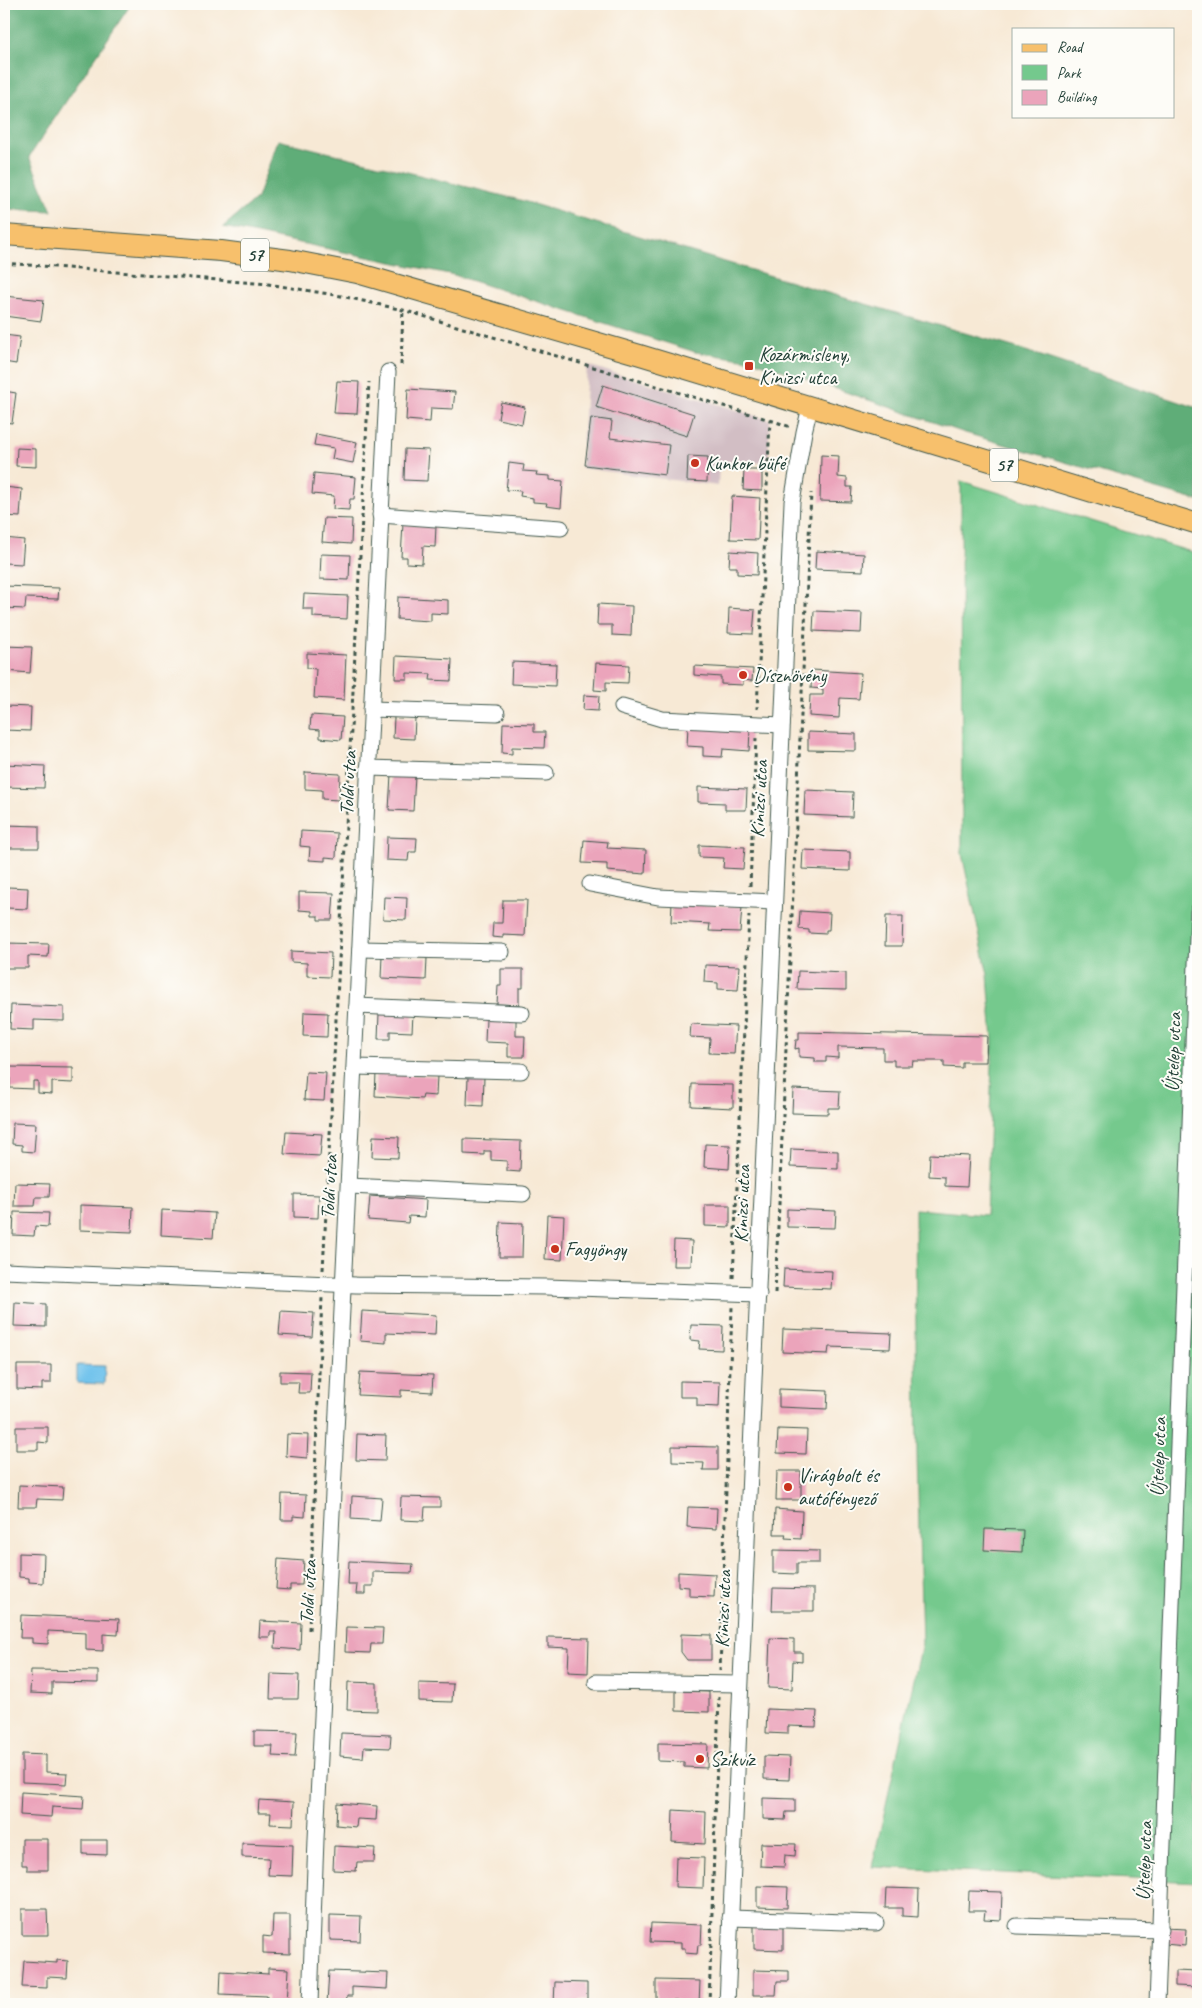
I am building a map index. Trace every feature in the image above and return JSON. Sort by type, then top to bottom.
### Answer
[{"type":"main road","name":"57","points":[[4,235],[221,251],[330,267],[413,288],[1198,524]]},
{"type":"street","name":"Toldi utca","points":[[310,2004],[316,1839],[388,372]]},
{"type":"street","name":"Kinizsi utca","points":[[727,2004],[792,502],[810,407]]},
{"type":"street","points":[[380,515],[560,528]]},
{"type":"street","points":[[622,708],[662,719],[782,725]]},
{"type":"street","points":[[371,709],[497,713]]},
{"type":"street","points":[[368,768],[546,773]]},
{"type":"street","points":[[590,884],[658,897],[774,902]]},
{"type":"street","name":"Újtelep utca","points":[[1158,2004],[1198,911]]},
{"type":"street","points":[[360,949],[502,952]]},
{"type":"street","points":[[357,1006],[522,1013]]},
{"type":"street","points":[[355,1067],[521,1071]]},
{"type":"street","points":[[349,1186],[523,1194]]},
{"type":"street","points":[[4,1271],[343,1284],[546,1287],[759,1294]]},
{"type":"street","points":[[596,1682],[740,1684]]},
{"type":"street","points":[[730,1918],[876,1922]]},
{"type":"street","points":[[1016,1926],[1161,1930]]},
{"type":"path","points":[[4,263],[268,284],[341,296],[403,310],[770,420],[804,432]]},
{"type":"path","points":[[322,1283],[369,382]]},
{"type":"path","points":[[720,1678],[733,1293],[770,420]]},
{"type":"path","points":[[759,1294],[775,1294],[811,485]]},
{"type":"path","points":[[709,2004],[719,1688]]},
{"type":"path","points":[[4,1986],[4,2004]]},
{"type":"shaded area","points":[[587,365],[770,420],[768,463],[719,461],[718,486],[581,468]]},
{"type":"green space","points":[[4,4],[131,4],[29,157],[52,211],[4,209]]},
{"type":"green space","points":[[278,140],[520,200],[1020,349],[1198,408],[1198,501],[962,432],[755,361],[695,352],[454,275],[223,227],[257,198]]},
{"type":"green space","points":[[961,481],[1198,554],[1198,1882],[872,1867],[922,1644],[917,1455],[915,1209],[986,1215],[993,1040],[988,975],[962,854]]},
{"type":"water","points":[[77,1365],[105,1366],[104,1384],[77,1383]]},
{"type":"building","points":[[4,296],[44,300],[41,321],[4,316]]},
{"type":"building","points":[[4,335],[20,337],[16,364],[4,362]]},
{"type":"building","points":[[337,381],[359,382],[357,414],[334,413]]},
{"type":"building","points":[[603,385],[694,414],[687,436],[596,407]]},
{"type":"building","points":[[408,389],[455,392],[453,409],[431,408],[430,422],[406,420]]},
{"type":"building","points":[[4,391],[16,393],[12,423],[4,422]]},
{"type":"building","points":[[501,402],[525,407],[522,424],[498,419]]},
{"type":"building","points":[[591,418],[612,421],[610,438],[669,445],[665,475],[585,465]]},
{"type":"building","points":[[316,434],[357,442],[353,463],[332,459],[334,448],[314,445]]},
{"type":"building","points":[[17,448],[36,449],[36,467],[16,466]]},
{"type":"building","points":[[405,449],[429,450],[427,481],[404,480]]},
{"type":"building","points":[[821,455],[839,456],[838,477],[847,478],[847,487],[852,487],[851,502],[820,501]]},
{"type":"building","points":[[688,456],[708,457],[707,482],[687,481]]},
{"type":"building","points":[[509,463],[524,465],[523,471],[537,472],[536,475],[550,476],[550,480],[563,481],[561,508],[546,506],[547,503],[533,502],[533,498],[520,496],[521,491],[506,490]]},
{"type":"building","points":[[744,470],[762,470],[762,491],[743,490]]},
{"type":"building","points":[[314,473],[356,477],[354,499],[350,499],[349,510],[333,509],[334,496],[312,494]]},
{"type":"building","points":[[4,487],[22,489],[20,517],[6,516],[7,510],[4,510]]},
{"type":"building","points":[[732,496],[760,498],[758,540],[730,539]]},
{"type":"building","points":[[324,518],[352,519],[351,544],[322,542]]},
{"type":"building","points":[[403,524],[436,526],[435,547],[423,546],[422,564],[407,563],[407,557],[401,557]]},
{"type":"building","points":[[4,538],[24,540],[22,564],[4,563]]},
{"type":"building","points":[[730,551],[758,553],[757,575],[737,574],[737,567],[729,567]]},
{"type":"building","points":[[816,551],[864,554],[863,571],[815,569]]},
{"type":"building","points":[[321,554],[350,555],[349,580],[320,579]]},
{"type":"building","points":[[4,586],[59,588],[58,599],[26,598],[25,609],[4,608]]},
{"type":"building","points":[[304,594],[348,596],[347,619],[313,617],[313,609],[303,609]]},
{"type":"building","points":[[398,597],[448,600],[448,614],[431,613],[431,621],[397,619]]},
{"type":"building","points":[[598,604],[632,606],[631,636],[612,635],[612,625],[597,625]]},
{"type":"building","points":[[729,608],[755,610],[753,634],[728,633]]},
{"type":"building","points":[[814,611],[862,613],[861,633],[813,631]]},
{"type":"building","points":[[4,646],[32,647],[30,673],[6,671]]},
{"type":"building","points":[[307,653],[346,655],[344,700],[314,698],[316,669],[307,668]]},
{"type":"building","points":[[396,656],[452,659],[451,681],[430,680],[431,674],[407,673],[407,679],[395,679]]},
{"type":"building","points":[[512,662],[556,664],[555,686],[511,684]]},
{"type":"building","points":[[596,663],[629,665],[628,683],[606,682],[606,691],[594,690]]},
{"type":"building","points":[[694,666],[753,669],[752,681],[743,680],[743,685],[721,684],[721,677],[694,675]]},
{"type":"building","points":[[812,670],[861,673],[859,699],[840,698],[839,718],[809,716],[810,695],[823,695],[823,689],[811,688]]},
{"type":"building","points":[[584,695],[599,696],[598,711],[583,710]]},
{"type":"building","points":[[5,706],[31,707],[30,731],[4,730]]},
{"type":"building","points":[[311,715],[343,717],[341,740],[320,738],[320,730],[310,729]]},
{"type":"building","points":[[394,717],[415,718],[414,739],[393,738]]},
{"type":"building","points":[[503,723],[534,724],[534,732],[545,732],[544,748],[512,747],[512,754],[502,753]]},
{"type":"building","points":[[688,726],[750,729],[749,751],[723,749],[722,757],[703,756],[703,747],[687,746]]},
{"type":"building","points":[[808,732],[856,734],[856,751],[808,750]]},
{"type":"building","points":[[4,764],[45,766],[44,788],[4,787]]},
{"type":"building","points":[[305,772],[340,774],[339,800],[322,799],[322,790],[305,789]]},
{"type":"building","points":[[391,774],[415,775],[413,811],[389,810]]},
{"type":"building","points":[[698,787],[747,789],[746,810],[725,810],[725,803],[698,802]]},
{"type":"building","points":[[805,790],[853,792],[852,817],[804,815]]},
{"type":"building","points":[[5,825],[39,826],[39,848],[5,848]]},
{"type":"building","points":[[301,831],[337,833],[336,858],[325,857],[325,861],[309,860],[310,847],[300,846]]},
{"type":"building","points":[[387,837],[417,838],[416,852],[409,852],[408,861],[386,860]]},
{"type":"building","points":[[584,840],[608,842],[607,848],[646,850],[645,874],[607,871],[607,864],[582,863]]},
{"type":"building","points":[[699,845],[745,847],[743,869],[723,868],[724,858],[699,857]]},
{"type":"building","points":[[803,850],[850,852],[850,871],[802,869]]},
{"type":"building","points":[[8,887],[28,888],[27,909],[7,908]]},
{"type":"building","points":[[299,892],[334,893],[332,920],[318,920],[318,916],[312,916],[312,911],[299,910]]},
{"type":"building","points":[[384,897],[407,898],[406,920],[383,919]]},
{"type":"building","points":[[503,900],[527,900],[525,936],[503,935],[503,938],[492,937],[493,923],[502,923]]},
{"type":"building","points":[[672,903],[742,907],[740,932],[709,931],[710,924],[671,922]]},
{"type":"building","points":[[800,911],[830,913],[829,930],[826,930],[826,934],[809,933],[809,930],[799,929]]},
{"type":"building","points":[[886,916],[903,916],[902,946],[885,946]]},
{"type":"building","points":[[6,943],[49,944],[48,957],[28,956],[28,968],[6,968]]},
{"type":"building","points":[[291,951],[331,953],[330,977],[307,976],[307,963],[291,962]]},
{"type":"building","points":[[382,956],[427,958],[426,980],[381,978]]},
{"type":"building","points":[[705,965],[740,966],[738,990],[718,989],[718,983],[704,982]]},
{"type":"building","points":[[501,969],[523,969],[523,988],[519,988],[519,1005],[497,1004],[498,986],[501,986]]},
{"type":"building","points":[[798,971],[846,973],[846,990],[797,989]]},
{"type":"building","points":[[11,1005],[64,1007],[64,1021],[34,1020],[34,1030],[10,1029]]},
{"type":"building","points":[[304,1012],[328,1013],[327,1037],[303,1036]]},
{"type":"building","points":[[379,1013],[413,1014],[412,1032],[390,1031],[390,1039],[378,1039]]},
{"type":"building","points":[[486,1019],[516,1020],[516,1036],[525,1036],[524,1057],[508,1057],[508,1043],[485,1042]]},
{"type":"building","points":[[691,1024],[736,1026],[734,1054],[709,1053],[710,1038],[690,1037]]},
{"type":"building","points":[[799,1032],[987,1036],[986,1062],[962,1062],[962,1068],[944,1067],[944,1061],[913,1061],[912,1066],[894,1066],[894,1060],[883,1060],[883,1048],[838,1047],[838,1058],[826,1057],[826,1062],[815,1062],[815,1058],[799,1057],[799,1048],[795,1049],[796,1040],[799,1040]]},
{"type":"building","points":[[10,1067],[73,1068],[73,1083],[52,1082],[52,1094],[38,1093],[38,1081],[33,1081],[33,1089],[10,1088]]},
{"type":"building","points":[[306,1072],[326,1073],[324,1101],[304,1100]]},
{"type":"building","points":[[376,1073],[437,1076],[436,1096],[423,1095],[422,1099],[375,1096]]},
{"type":"building","points":[[468,1077],[484,1077],[483,1106],[467,1105]]},
{"type":"building","points":[[692,1084],[733,1085],[733,1108],[691,1106]]},
{"type":"building","points":[[793,1089],[840,1091],[839,1108],[828,1108],[828,1114],[792,1113]]},
{"type":"building","points":[[13,1123],[36,1124],[34,1152],[22,1151],[22,1145],[12,1144]]},
{"type":"building","points":[[286,1132],[322,1134],[320,1156],[284,1154]]},
{"type":"building","points":[[373,1136],[399,1137],[398,1158],[372,1157]]},
{"type":"building","points":[[464,1139],[521,1141],[520,1172],[507,1171],[507,1161],[491,1160],[491,1151],[484,1151],[484,1155],[464,1154]]},
{"type":"building","points":[[705,1144],[730,1145],[729,1169],[704,1167]]},
{"type":"building","points":[[791,1149],[838,1151],[838,1169],[790,1167]]},
{"type":"building","points":[[930,1154],[969,1156],[967,1187],[945,1186],[945,1177],[929,1176]]},
{"type":"building","points":[[15,1183],[50,1184],[49,1197],[36,1197],[35,1206],[14,1206]]},
{"type":"building","points":[[294,1194],[319,1195],[318,1218],[294,1217]]},
{"type":"building","points":[[370,1196],[426,1200],[425,1217],[409,1216],[408,1223],[368,1220]]},
{"type":"building","points":[[80,1205],[133,1207],[132,1232],[80,1230]]},
{"type":"building","points":[[705,1205],[730,1205],[730,1227],[705,1226]]},
{"type":"building","points":[[787,1209],[836,1211],[835,1228],[787,1227]]},
{"type":"building","points":[[162,1210],[215,1213],[213,1238],[161,1235]]},
{"type":"building","points":[[14,1212],[49,1213],[48,1227],[35,1226],[34,1236],[13,1235]]},
{"type":"building","points":[[547,1215],[564,1216],[562,1260],[545,1259]]},
{"type":"building","points":[[500,1222],[523,1223],[522,1257],[499,1257]]},
{"type":"building","points":[[674,1240],[692,1241],[691,1266],[673,1266]]},
{"type":"building","points":[[784,1269],[832,1271],[831,1289],[783,1287]]},
{"type":"building","points":[[15,1302],[46,1304],[46,1327],[14,1326]]},
{"type":"building","points":[[281,1311],[314,1313],[312,1337],[279,1335]]},
{"type":"building","points":[[362,1311],[436,1315],[435,1335],[386,1333],[386,1343],[360,1341]]},
{"type":"building","points":[[691,1325],[723,1326],[722,1350],[699,1349],[700,1341],[690,1340]]},
{"type":"building","points":[[783,1329],[891,1333],[890,1349],[829,1347],[828,1354],[782,1352]]},
{"type":"building","points":[[17,1365],[51,1365],[51,1383],[42,1383],[42,1390],[17,1389]]},
{"type":"building","points":[[280,1371],[311,1372],[310,1393],[298,1393],[299,1382],[280,1382]]},
{"type":"building","points":[[360,1372],[433,1375],[432,1392],[401,1390],[401,1397],[358,1395]]},
{"type":"building","points":[[680,1381],[720,1382],[719,1407],[697,1406],[697,1397],[680,1397]]},
{"type":"building","points":[[779,1389],[828,1391],[827,1409],[779,1407]]},
{"type":"building","points":[[16,1427],[48,1427],[48,1443],[38,1442],[38,1450],[16,1450]]},
{"type":"building","points":[[778,1429],[807,1430],[806,1454],[777,1453]]},
{"type":"building","points":[[287,1434],[308,1435],[307,1458],[286,1456]]},
{"type":"building","points":[[357,1434],[386,1435],[385,1461],[356,1460]]},
{"type":"building","points":[[672,1446],[718,1447],[718,1470],[703,1470],[704,1463],[672,1462]]},
{"type":"building","points":[[777,1471],[801,1471],[801,1500],[776,1500]]},
{"type":"building","points":[[19,1485],[63,1487],[62,1500],[37,1499],[36,1507],[18,1507]]},
{"type":"building","points":[[282,1494],[306,1495],[305,1517],[293,1516],[293,1520],[281,1520]]},
{"type":"building","points":[[352,1496],[382,1498],[380,1521],[351,1519]]},
{"type":"building","points":[[401,1497],[440,1498],[440,1507],[425,1507],[424,1521],[400,1520]]},
{"type":"building","points":[[688,1507],[717,1508],[716,1529],[687,1527]]},
{"type":"building","points":[[775,1509],[802,1511],[801,1539],[785,1538],[786,1534],[774,1534]]},
{"type":"building","points":[[985,1529],[1023,1530],[1022,1552],[984,1550]]},
{"type":"building","points":[[773,1550],[819,1551],[819,1563],[797,1563],[797,1574],[773,1573]]},
{"type":"building","points":[[19,1553],[44,1554],[43,1583],[29,1582],[29,1578],[19,1577]]},
{"type":"building","points":[[278,1559],[304,1561],[302,1585],[290,1585],[290,1590],[276,1589]]},
{"type":"building","points":[[349,1561],[413,1564],[412,1573],[373,1572],[373,1586],[365,1586],[365,1594],[356,1594],[357,1585],[348,1585]]},
{"type":"building","points":[[678,1572],[715,1574],[714,1597],[689,1596],[689,1587],[678,1586]]},
{"type":"building","points":[[773,1588],[814,1589],[814,1611],[772,1611]]},
{"type":"building","points":[[21,1615],[119,1619],[118,1635],[103,1634],[103,1651],[86,1650],[86,1633],[48,1631],[48,1644],[32,1643],[32,1638],[20,1638]]},
{"type":"building","points":[[260,1621],[301,1623],[300,1650],[275,1648],[276,1632],[270,1632],[270,1637],[259,1637]]},
{"type":"building","points":[[346,1627],[383,1628],[382,1644],[371,1644],[370,1653],[345,1652]]},
{"type":"building","points":[[681,1634],[711,1635],[711,1660],[687,1660],[681,1652]]},
{"type":"building","points":[[548,1637],[589,1638],[588,1673],[568,1672],[569,1648],[548,1647]]},
{"type":"building","points":[[770,1638],[794,1639],[794,1652],[802,1652],[802,1662],[793,1661],[792,1689],[768,1688]]},
{"type":"building","points":[[31,1670],[98,1671],[98,1683],[52,1682],[52,1694],[30,1693]]},
{"type":"building","points":[[271,1674],[299,1675],[298,1699],[270,1699]]},
{"type":"building","points":[[348,1682],[377,1683],[377,1711],[347,1710]]},
{"type":"building","points":[[419,1683],[453,1684],[452,1702],[419,1701]]},
{"type":"building","points":[[676,1691],[709,1692],[709,1712],[676,1711]]},
{"type":"building","points":[[767,1709],[817,1711],[816,1727],[788,1726],[788,1734],[766,1733]]},
{"type":"building","points":[[254,1731],[297,1732],[295,1757],[272,1756],[273,1746],[254,1746]]},
{"type":"building","points":[[341,1733],[391,1735],[390,1748],[364,1747],[363,1758],[340,1756]]},
{"type":"building","points":[[658,1743],[708,1744],[707,1768],[684,1767],[684,1762],[658,1761]]},
{"type":"building","points":[[22,1754],[46,1755],[46,1772],[67,1773],[66,1784],[22,1782]]},
{"type":"building","points":[[764,1756],[790,1757],[789,1780],[764,1779]]},
{"type":"building","points":[[21,1792],[84,1796],[83,1809],[52,1807],[51,1817],[20,1815]]},
{"type":"building","points":[[763,1798],[795,1799],[795,1812],[786,1812],[785,1820],[763,1819]]},
{"type":"building","points":[[259,1800],[294,1802],[293,1825],[270,1824],[271,1813],[258,1813]]},
{"type":"building","points":[[337,1803],[377,1806],[376,1820],[357,1819],[356,1827],[336,1825]]},
{"type":"building","points":[[673,1810],[706,1812],[705,1844],[672,1842]]},
{"type":"building","points":[[22,1839],[48,1839],[48,1870],[27,1870],[27,1865],[22,1865]]},
{"type":"building","points":[[83,1840],[107,1840],[107,1855],[83,1854]]},
{"type":"building","points":[[242,1843],[293,1845],[292,1876],[268,1875],[269,1858],[242,1857]]},
{"type":"building","points":[[761,1843],[796,1844],[795,1856],[785,1855],[784,1867],[760,1866]]},
{"type":"building","points":[[334,1846],[375,1848],[374,1862],[357,1862],[356,1871],[333,1870]]},
{"type":"building","points":[[676,1857],[704,1858],[703,1888],[675,1887]]},
{"type":"building","points":[[757,1886],[788,1887],[787,1908],[757,1907]]},
{"type":"building","points":[[886,1888],[919,1889],[918,1917],[902,1916],[902,1908],[885,1908]]},
{"type":"building","points":[[969,1891],[1002,1892],[1001,1920],[984,1919],[985,1911],[968,1911]]},
{"type":"building","points":[[22,1909],[47,1909],[48,1935],[22,1935]]},
{"type":"building","points":[[273,1915],[290,1915],[290,1954],[263,1953],[263,1936],[272,1937]]},
{"type":"building","points":[[330,1915],[361,1916],[360,1941],[330,1940]]},
{"type":"building","points":[[651,1923],[702,1925],[701,1945],[698,1945],[697,1954],[685,1953],[685,1948],[681,1948],[681,1943],[650,1942]]},
{"type":"building","points":[[754,1926],[783,1927],[783,1950],[754,1949]]},
{"type":"building","points":[[1165,1928],[1186,1929],[1185,1946],[1165,1944]]},
{"type":"building","points":[[57,1960],[68,1961],[67,1978],[47,1977],[47,1988],[22,1987],[24,1961],[57,1963]]},
{"type":"building","points":[[268,1968],[289,1969],[287,2004],[267,2003],[267,1996],[220,1994],[221,1971],[268,1974]]},
{"type":"building","points":[[753,1970],[789,1971],[789,1981],[777,1981],[776,1995],[753,1995]]},
{"type":"building","points":[[329,1971],[388,1973],[387,1989],[352,1987],[352,1996],[347,1996],[346,2004],[327,2004]]},
{"type":"building","points":[[1175,1971],[1198,1972],[1198,1987],[1175,1986]]},
{"type":"building","points":[[656,1980],[700,1981],[699,2004],[677,2004],[677,2000],[656,2000]]},
{"type":"building","points":[[555,1982],[587,1983],[587,2001],[579,2000],[579,2004],[554,2004]]},
{"type":"place","name":"Kozármisleny, Kinizsi utca","points":[[749,366]]},
{"type":"place","name":"Kunkor büfé","points":[[695,463]]},
{"type":"place","name":"Dísznövény","points":[[743,675]]},
{"type":"place","name":"Fagyöngy","points":[[555,1249]]},
{"type":"place","name":"Virágbolt és autófényező","points":[[788,1487]]},
{"type":"place","name":"Szikvíz","points":[[700,1759]]}]
